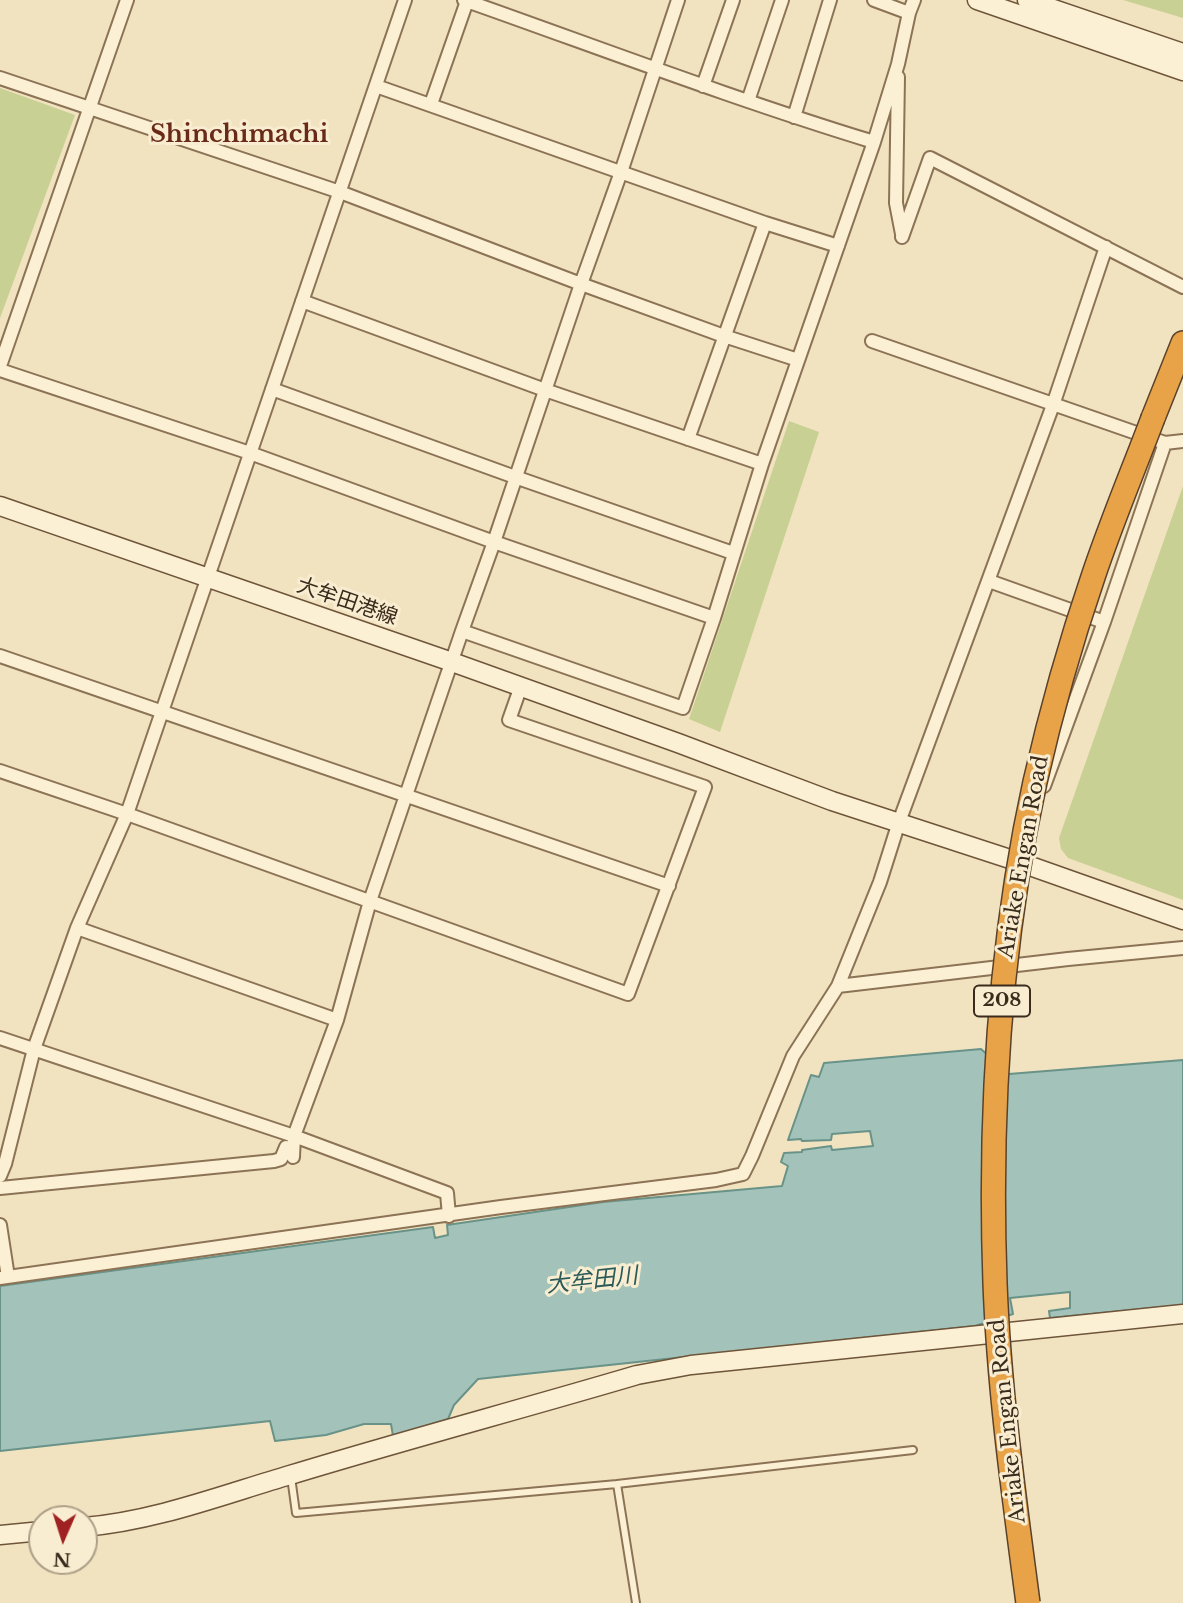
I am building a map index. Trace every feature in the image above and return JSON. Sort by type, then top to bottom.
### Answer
[{"type":"highway","name":"Ariake Engan Road","points":[[1028,1603],[1002,1387],[995,1286],[992,1188],[995,1087],[1003,987],[1015,890],[1035,783],[1058,688],[1093,576],[1183,343]]},
{"type":"street","points":[[127,0],[0,368],[250,453],[494,542],[714,618]]},
{"type":"street","points":[[2,1167],[34,1049],[77,928],[127,814],[405,0]]},
{"type":"street","points":[[0,1188],[274,1161],[281,1159],[286,1147],[293,1157],[294,1136],[337,1020],[370,901],[678,0]]},
{"type":"street","points":[[703,86],[733,0]]},
{"type":"street","points":[[748,101],[782,0]]},
{"type":"street","points":[[794,117],[830,0]]},
{"type":"street","points":[[462,631],[683,708],[762,464],[874,142],[898,64],[911,6],[874,0]]},
{"type":"street","points":[[977,0],[1183,71]]},
{"type":"street","points":[[1027,0],[1183,53]]},
{"type":"street","points":[[431,104],[466,1],[655,70],[874,142]]},
{"type":"street","points":[[898,64],[896,203],[902,237],[930,158],[1183,287]]},
{"type":"street","points":[[0,78],[340,192],[581,284],[798,360]]},
{"type":"street","points":[[376,86],[765,223],[838,246]]},
{"type":"street","points":[[688,439],[765,223]]},
{"type":"street","points":[[0,1225],[4,1278],[501,1207],[716,1180],[743,1174],[793,1056],[838,986],[880,881],[1054,405],[1106,247]]},
{"type":"street","points":[[302,301],[545,390],[762,464]]},
{"type":"street","points":[[872,341],[1165,443],[1183,441]]},
{"type":"street","points":[[272,389],[733,553]]},
{"type":"street","points":[[1016,861],[1104,622],[1165,443]]},
{"type":"street","name":"大牟田港線","points":[[0,506],[520,686],[832,800],[1183,919]]},
{"type":"street","points":[[989,581],[1104,622]]},
{"type":"street","points":[[0,656],[669,886]]},
{"type":"street","points":[[0,771],[628,994],[705,787],[509,720],[520,686]]},
{"type":"street","points":[[77,928],[337,1020]]},
{"type":"street","points":[[838,986],[1183,948]]},
{"type":"street","points":[[0,1038],[294,1136],[447,1192],[449,1216]]},
{"type":"street","points":[[98,1525],[138,1520],[637,1375],[691,1365],[1183,1314]]},
{"type":"street","points":[[0,1535],[28,1532]]},
{"type":"lane","points":[[290,1474],[296,1513],[617,1484],[913,1450]]},
{"type":"lane","points":[[617,1484],[636,1603]]},
{"type":"green space","points":[[1123,0],[1183,0],[1183,18]]},
{"type":"green space","points":[[0,88],[75,115],[0,318]]},
{"type":"green space","points":[[789,421],[819,432],[720,732],[689,719]]},
{"type":"green space","points":[[1183,486],[1183,900],[1068,858],[1061,849],[1059,838]]},
{"type":"water","name":"大牟田川","points":[[981,1049],[1009,1074],[1183,1060],[1183,1305],[1050,1318],[1049,1311],[1070,1308],[1070,1292],[1010,1298],[1013,1314],[975,1326],[478,1379],[454,1405],[448,1419],[393,1436],[391,1424],[364,1424],[326,1435],[275,1441],[270,1421],[0,1451],[0,1286],[433,1227],[435,1238],[448,1235],[447,1225],[603,1202],[782,1186],[788,1166],[781,1162],[784,1153],[831,1146],[832,1150],[873,1146],[870,1131],[832,1134],[831,1140],[788,1140],[811,1075],[819,1077],[824,1063]]},
{"type":"district","name":"Shinchimachi","points":[[239,135]]}]
